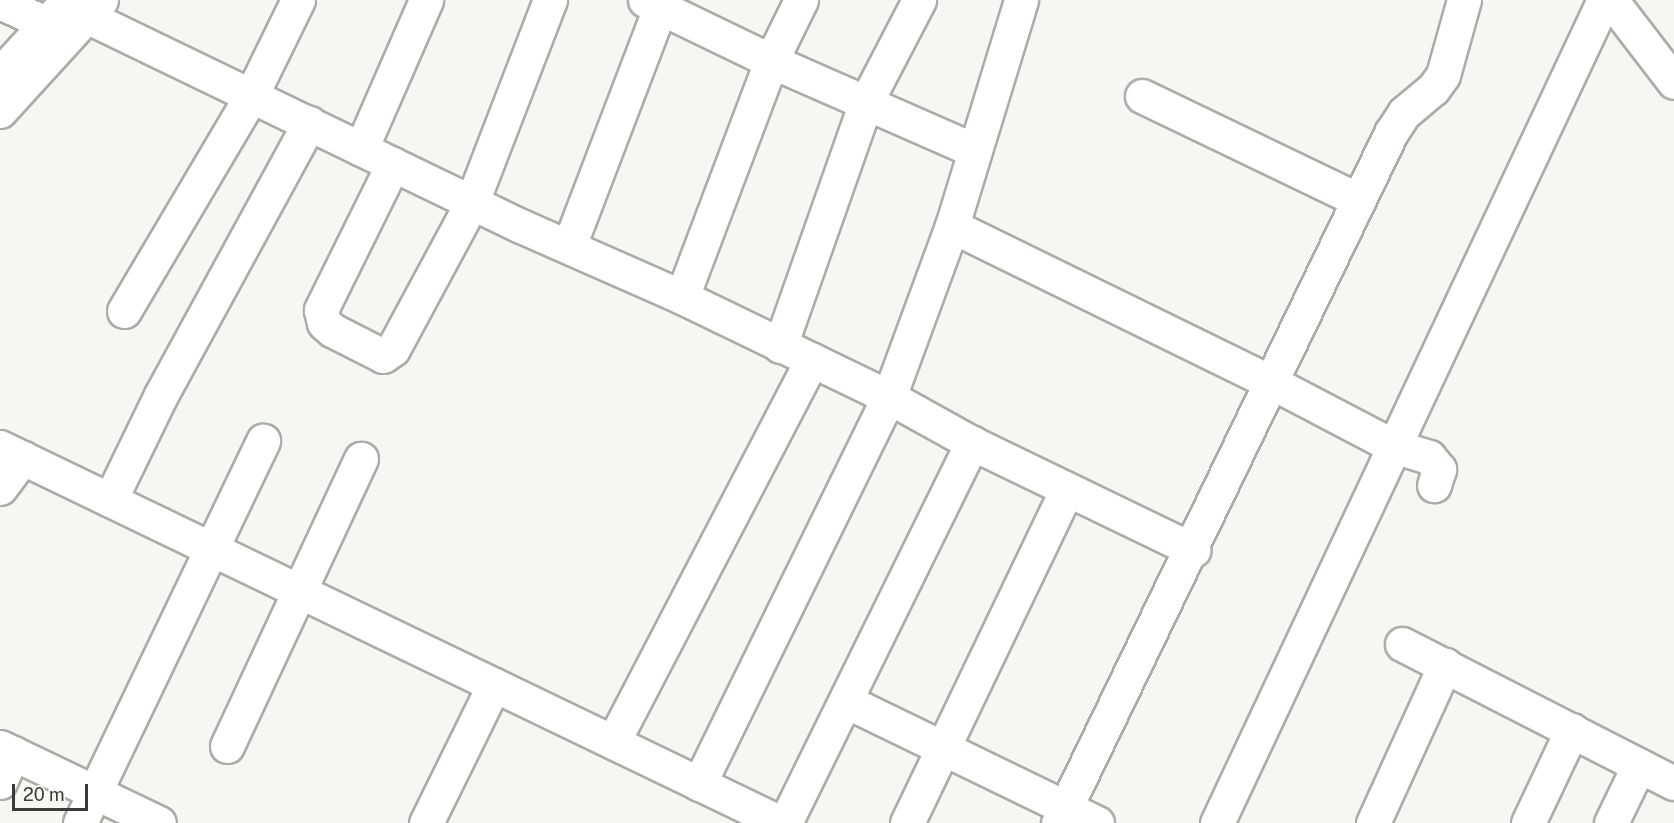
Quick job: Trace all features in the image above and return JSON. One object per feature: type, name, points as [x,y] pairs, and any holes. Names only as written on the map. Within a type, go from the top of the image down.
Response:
[{"type":"street","points":[[124,311],[249,95],[298,0]]},
{"type":"street","points":[[361,148],[426,0]]},
{"type":"street","points":[[393,164],[321,310],[324,323],[361,349],[383,356],[393,349],[472,202],[550,0]]},
{"type":"street","points":[[682,297],[771,61],[801,0]]},
{"type":"street","points":[[780,346],[866,102],[920,0]]},
{"type":"street","points":[[699,784],[890,397],[952,226],[1021,0]]},
{"type":"street","points":[[1062,815],[1193,550],[1358,200],[1404,113],[1433,89],[1443,75],[1464,0]]},
{"type":"street","points":[[1216,823],[1604,0]]},
{"type":"street","points":[[1611,0],[1674,82]]},
{"type":"street","points":[[0,2],[75,10],[472,202],[682,297],[890,397],[972,443],[1193,550]]},
{"type":"street","points":[[569,246],[656,3],[771,61],[974,150]]},
{"type":"street","points":[[0,74],[75,10]]},
{"type":"street","points":[[0,111],[75,10]]},
{"type":"street","points":[[1142,96],[1358,200]]},
{"type":"street","points":[[110,500],[161,395],[309,123]]},
{"type":"street","points":[[952,226],[1273,383],[1393,446],[1429,457],[1439,469],[1434,485]]},
{"type":"street","points":[[613,742],[812,360]]},
{"type":"street","points":[[80,823],[263,441]]},
{"type":"street","points":[[0,488],[11,453],[783,823],[846,701],[972,443]]},
{"type":"street","points":[[227,746],[302,592],[361,459]]},
{"type":"street","points":[[907,823],[1067,489]]},
{"type":"street","points":[[1402,644],[1674,783]]},
{"type":"street","points":[[1373,823],[1445,665]]},
{"type":"street","points":[[426,823],[494,685]]},
{"type":"street","points":[[846,701],[943,748],[1062,815],[1097,823]]},
{"type":"street","points":[[1528,823],[1572,730]]},
{"type":"street","points":[[4,760],[94,792],[159,823]]},
{"type":"street","points":[[1611,823],[1639,765]]}]
